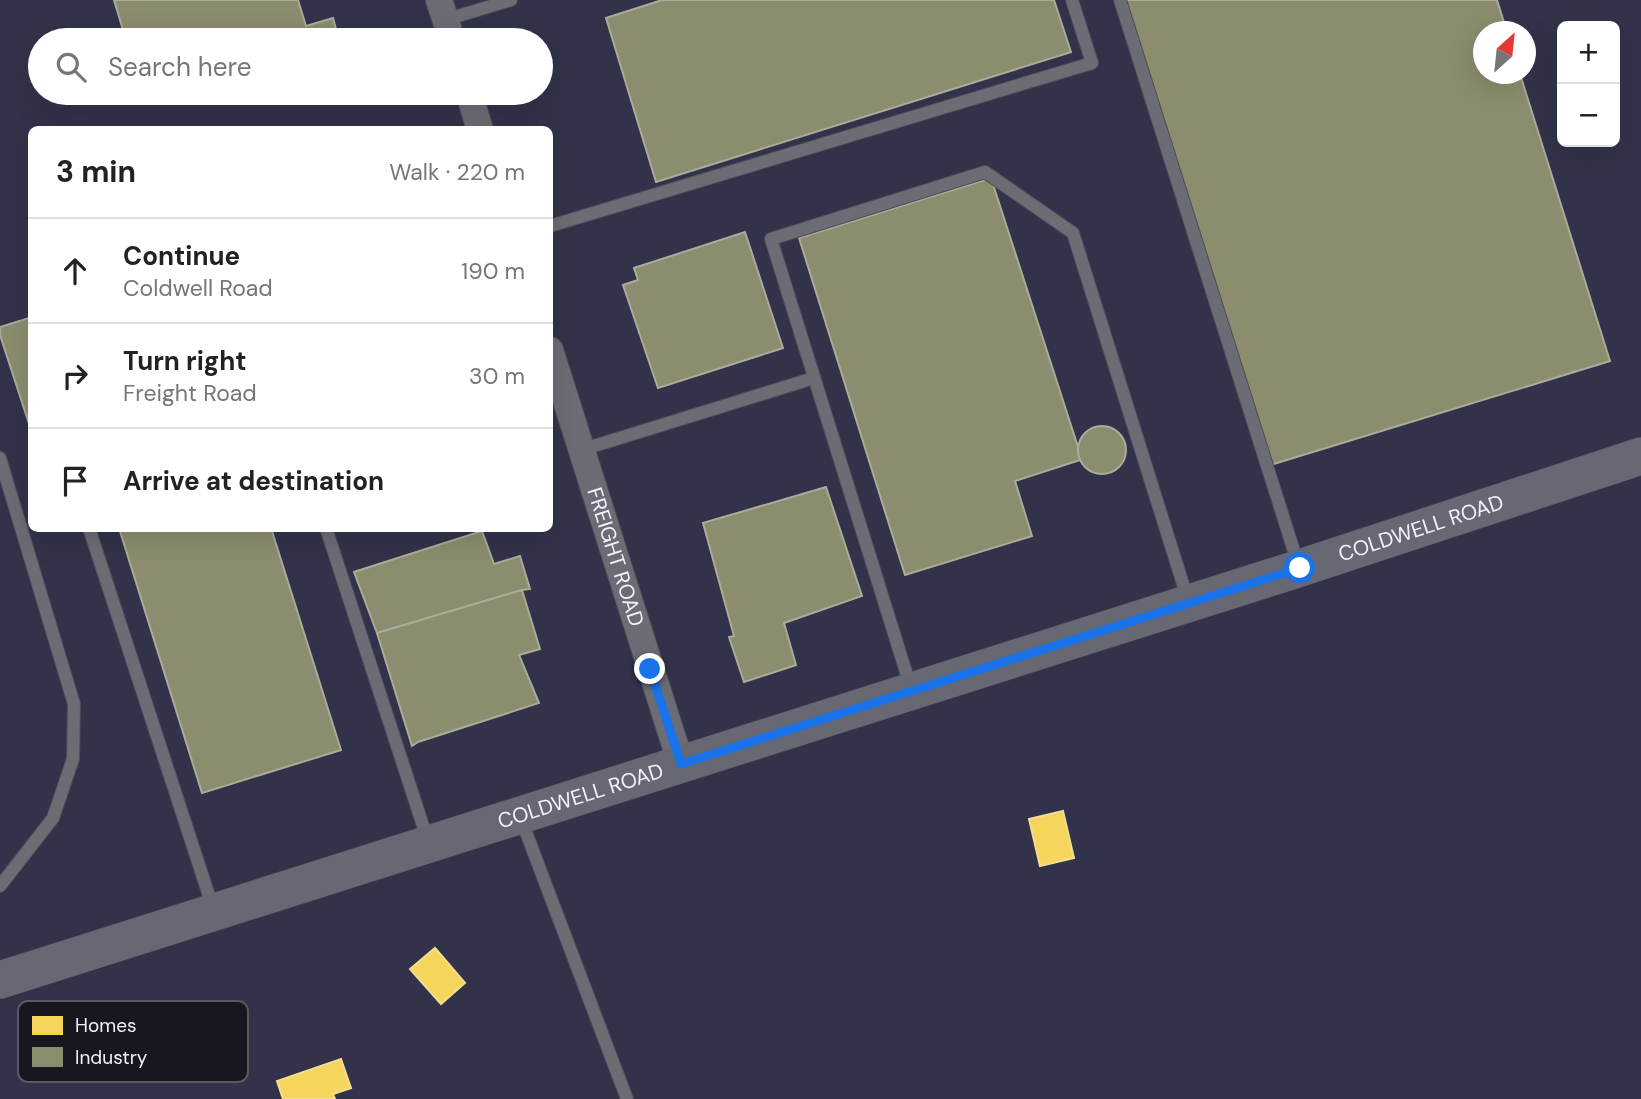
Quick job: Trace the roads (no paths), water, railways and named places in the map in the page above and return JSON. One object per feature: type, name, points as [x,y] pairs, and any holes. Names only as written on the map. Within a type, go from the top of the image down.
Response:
[{"type":"street","points":[[472,105],[479,126]]},
{"type":"street","name":"FREIGHT ROAD","points":[[553,360],[681,764]]},
{"type":"street","name":"COLDWELL ROAD","points":[[0,980],[1300,568],[1641,456]]},
{"type":"lane","points":[[445,20],[511,0]]},
{"type":"lane","points":[[553,225],[1092,63],[1072,0]]},
{"type":"lane","points":[[1119,0],[1300,568]]},
{"type":"lane","points":[[912,691],[771,239],[985,172],[1073,233],[1189,603]]},
{"type":"lane","points":[[581,450],[814,378]]},
{"type":"lane","points":[[0,457],[74,704],[73,759],[53,818],[0,886]]},
{"type":"lane","points":[[90,532],[214,912]]},
{"type":"lane","points":[[327,532],[429,844]]},
{"type":"lane","points":[[519,815],[627,1099]]}]
